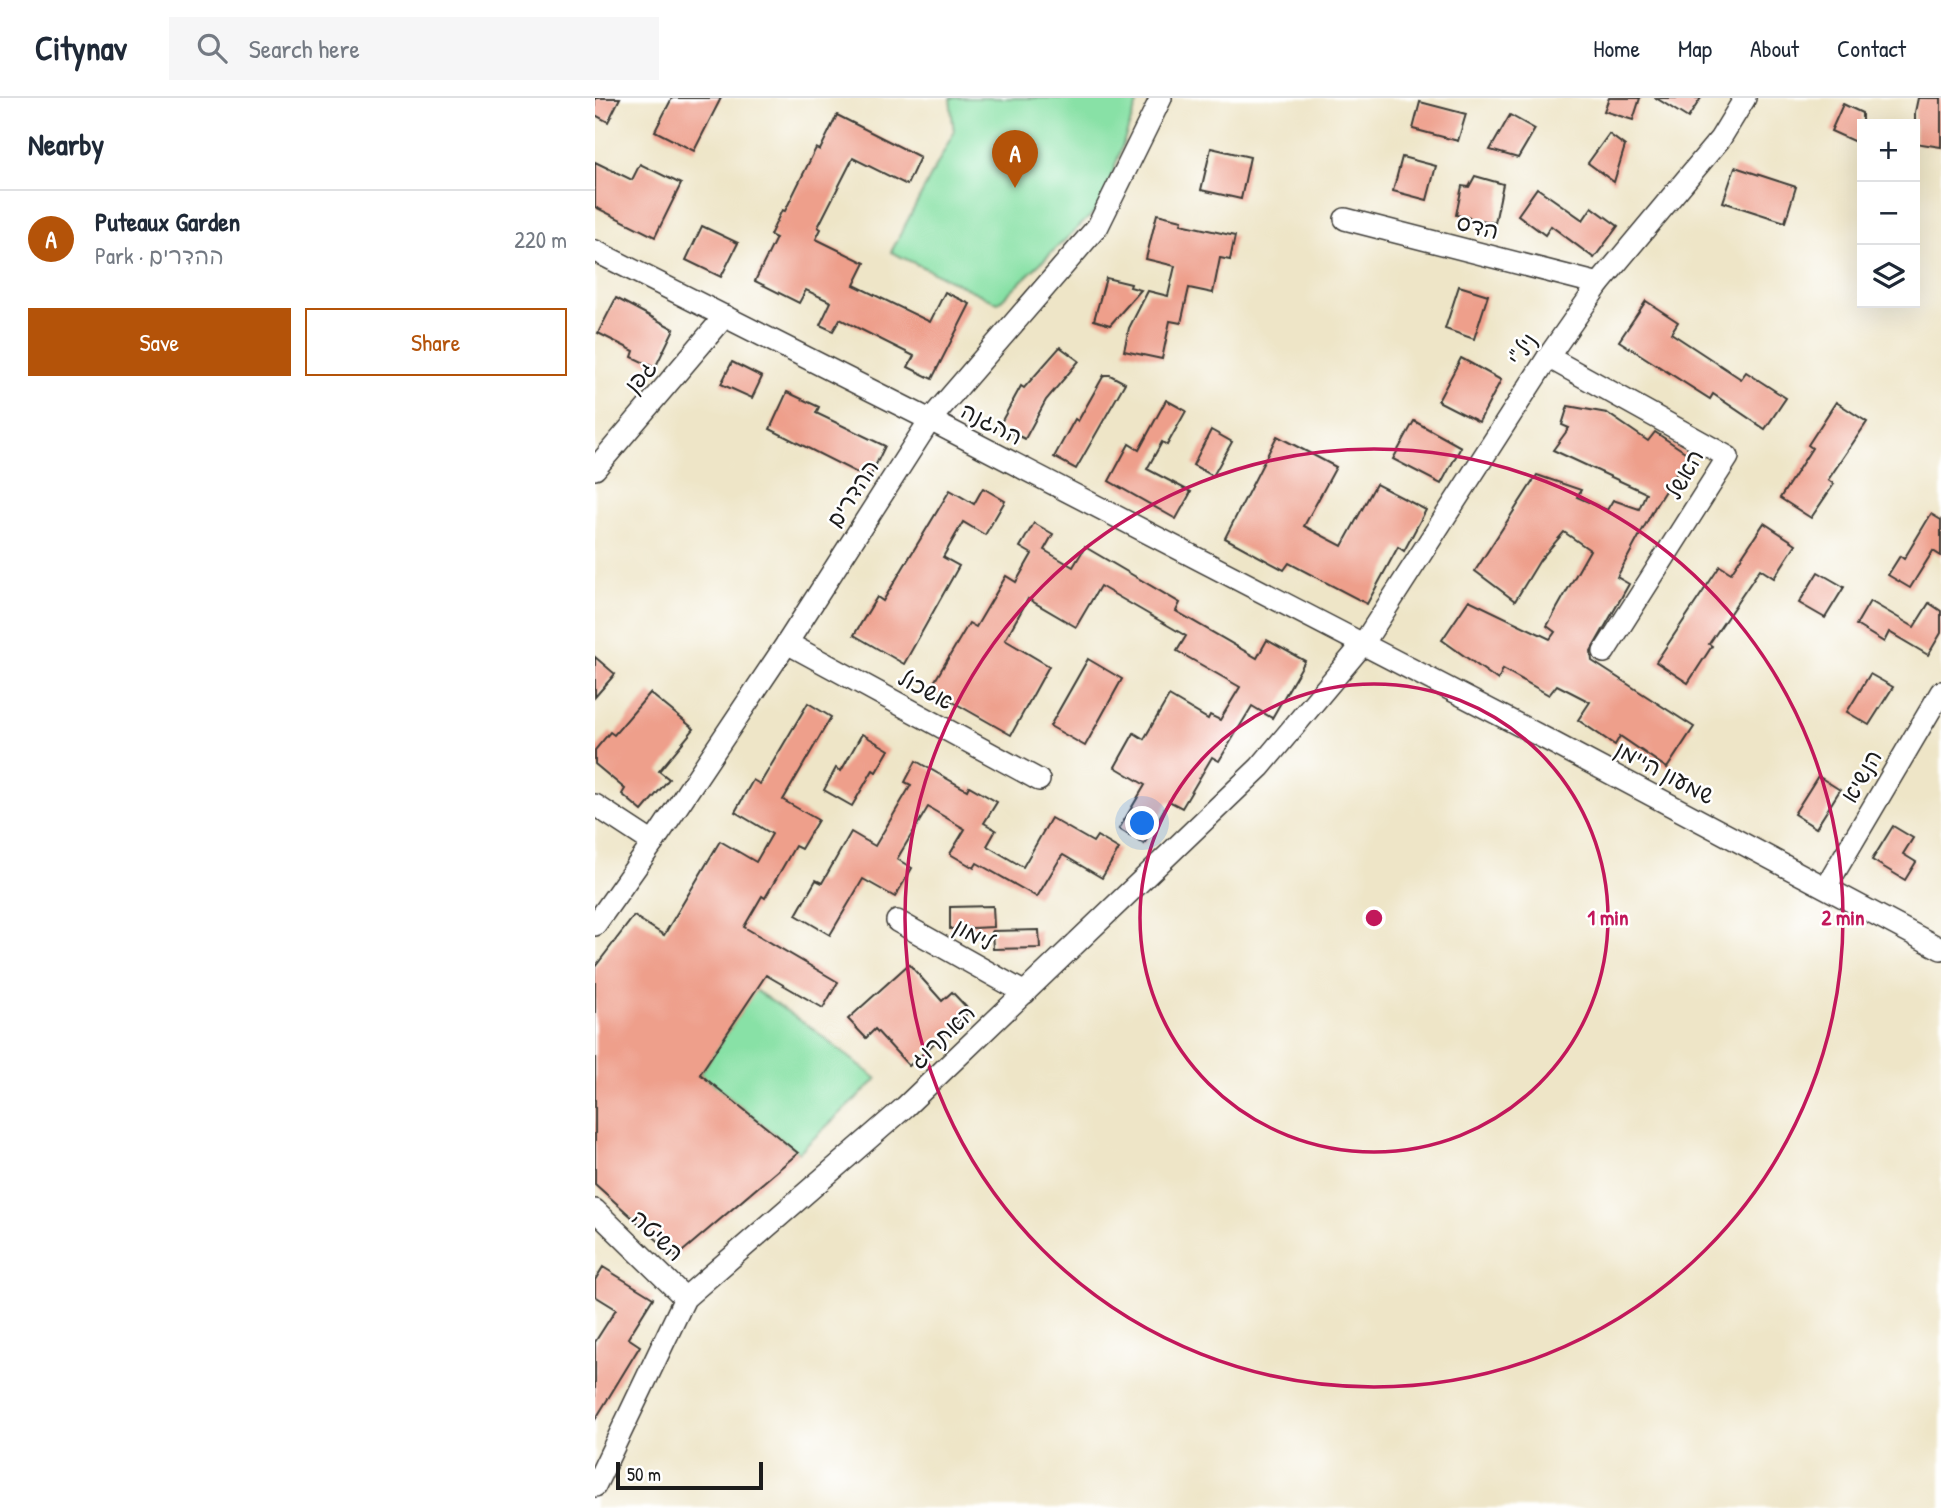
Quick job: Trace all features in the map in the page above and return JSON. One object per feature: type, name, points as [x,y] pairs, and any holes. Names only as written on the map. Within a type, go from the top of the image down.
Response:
[{"type":"street","name":"ההדרים","points":[[595,925],[787,643],[930,420],[1098,226],[1161,98]]},
{"type":"street","name":"ניל\"י","points":[[1363,644],[1548,357],[1599,284],[1720,139],[1745,98]]},
{"type":"street","name":"הדס","points":[[1345,219],[1599,284]]},
{"type":"street","name":"ההגנה","points":[[595,251],[930,420],[1363,644]]},
{"type":"street","name":"גפן","points":[[595,469],[725,316]]},
{"type":"street","name":"האשל","points":[[1548,357],[1728,457],[1605,652]]},
{"type":"street","name":"אשכול","points":[[787,643],[1039,780]]},
{"type":"street","name":"שמעון היימן","points":[[1363,644],[1941,950]]},
{"type":"street","name":"האתרוג","points":[[595,1486],[685,1297],[905,1107],[1025,993],[1260,766],[1363,644]]},
{"type":"street","name":"הנשיא","points":[[1826,887],[1941,692]]},
{"type":"street","points":[[595,805],[653,843]]},
{"type":"street","name":"לימון","points":[[897,921],[1025,993]]},
{"type":"street","name":"השיטה","points":[[595,1210],[685,1297]]},
{"type":"green space","points":[[950,98],[1139,98],[1101,206],[998,303],[891,252],[954,132]]},
{"type":"green space","points":[[755,990],[813,1029],[877,1079],[798,1153],[700,1074]]},
{"type":"building","points":[[595,98],[620,98],[608,122],[595,115]]},
{"type":"building","points":[[672,98],[721,98],[694,151],[655,131]]},
{"type":"building","points":[[1609,98],[1640,98],[1633,120],[1604,111]]},
{"type":"building","points":[[1656,98],[1701,98],[1688,118]]},
{"type":"building","points":[[1918,98],[1941,98],[1941,147],[1920,144],[1920,119],[1915,119]]},
{"type":"building","points":[[1420,102],[1466,114],[1458,141],[1413,129]]},
{"type":"building","points":[[1843,104],[1862,113],[1862,119],[1857,119],[1857,143],[1831,131]]},
{"type":"building","points":[[837,115],[920,157],[907,185],[853,158],[818,227],[821,229],[816,239],[865,263],[854,285],[930,322],[945,292],[970,304],[932,379],[908,367],[914,356],[840,319],[833,331],[820,325],[831,302],[806,290],[799,303],[755,281],[776,238],[770,235],[782,210],[785,211],[816,148],[820,150]]},
{"type":"building","points":[[1510,115],[1535,129],[1518,158],[1490,150]]},
{"type":"building","points":[[1609,134],[1625,146],[1614,182],[1588,163]]},
{"type":"building","points":[[1211,148],[1250,157],[1241,199],[1201,190]]},
{"type":"building","points":[[1402,157],[1436,166],[1427,200],[1393,191]]},
{"type":"building","points":[[595,162],[632,180],[640,164],[681,184],[655,237],[595,207]]},
{"type":"building","points":[[1735,167],[1796,187],[1785,222],[1723,202]]},
{"type":"building","points":[[1475,176],[1503,184],[1495,223],[1456,215],[1462,186],[1469,187]]},
{"type":"building","points":[[1537,188],[1583,220],[1592,207],[1618,226],[1594,258],[1551,226],[1545,235],[1518,215]]},
{"type":"building","points":[[1157,214],[1182,220],[1181,224],[1235,236],[1230,260],[1220,258],[1213,293],[1189,288],[1181,323],[1170,321],[1162,359],[1124,351],[1129,328],[1148,291],[1168,296],[1175,266],[1146,259]]},
{"type":"building","points":[[702,226],[738,243],[721,277],[686,260]]},
{"type":"building","points":[[1106,278],[1131,284],[1130,287],[1141,290],[1110,325],[1094,320]]},
{"type":"building","points":[[1459,286],[1488,295],[1474,339],[1445,329]]},
{"type":"building","points":[[616,298],[674,329],[655,368],[632,357],[634,351],[598,333]]},
{"type":"building","points":[[1646,301],[1678,322],[1671,333],[1741,379],[1746,372],[1786,398],[1765,429],[1713,394],[1710,399],[1619,341]]},
{"type":"building","points":[[1060,347],[1079,361],[1046,400],[1025,439],[999,426],[1021,386],[1024,388]]},
{"type":"building","points":[[1461,358],[1501,380],[1479,422],[1438,401]]},
{"type":"building","points":[[732,362],[762,377],[752,398],[721,384]]},
{"type":"building","points":[[1104,375],[1110,375],[1125,383],[1076,469],[1054,457]]},
{"type":"building","points":[[787,392],[819,407],[816,413],[885,446],[869,479],[770,429]]},
{"type":"building","points":[[1166,400],[1186,411],[1167,445],[1162,442],[1147,469],[1191,492],[1176,519],[1109,481],[1129,444],[1139,450]]},
{"type":"building","points":[[1836,402],[1867,422],[1828,480],[1834,484],[1811,518],[1780,498],[1812,448],[1808,445]]},
{"type":"building","points":[[1568,406],[1607,413],[1648,441],[1655,432],[1688,454],[1656,505],[1617,577],[1629,584],[1591,651],[1592,661],[1694,727],[1667,768],[1620,736],[1615,745],[1578,720],[1590,702],[1557,685],[1549,695],[1503,669],[1498,680],[1442,640],[1469,600],[1550,639],[1555,632],[1547,626],[1590,550],[1564,532],[1540,560],[1515,601],[1475,571],[1537,475],[1581,490],[1577,497],[1607,510],[1613,500],[1639,509],[1646,493],[1553,450],[1569,428],[1562,425]]},
{"type":"building","points":[[1414,421],[1461,447],[1441,484],[1393,459]]},
{"type":"building","points":[[1211,430],[1232,442],[1213,476],[1193,465]]},
{"type":"building","points":[[1277,436],[1336,467],[1304,526],[1342,546],[1376,484],[1426,510],[1404,551],[1398,547],[1367,604],[1289,563],[1284,570],[1225,538]]},
{"type":"building","points":[[983,488],[1005,501],[985,535],[963,522],[943,557],[959,566],[904,664],[854,635],[877,597],[883,601],[950,490],[974,504]]},
{"type":"building","points":[[1931,514],[1941,520],[1941,556],[1933,551],[1910,588],[1888,575],[1900,556],[1904,559]]},
{"type":"building","points":[[1034,523],[1053,534],[1044,550],[1073,567],[1085,547],[1180,603],[1176,611],[1257,658],[1267,640],[1305,661],[1272,718],[1252,706],[1219,761],[1212,757],[1182,808],[1169,801],[1144,844],[1119,829],[1145,785],[1115,767],[1134,733],[1144,739],[1169,696],[1208,719],[1210,715],[1220,720],[1240,687],[1177,651],[1186,636],[1100,586],[1076,627],[1028,599],[1005,640],[1049,666],[1011,735],[930,689],[969,623],[976,627],[1006,576],[1016,582],[1032,554],[1020,547]]},
{"type":"building","points":[[1764,523],[1796,544],[1774,578],[1760,569],[1709,644],[1712,646],[1688,683],[1656,662],[1720,566],[1731,573]]},
{"type":"building","points":[[1818,572],[1844,587],[1825,618],[1799,603]]},
{"type":"building","points":[[1870,601],[1914,627],[1929,603],[1941,611],[1941,633],[1928,655],[1889,632],[1884,642],[1856,625]]},
{"type":"building","points":[[595,657],[615,674],[595,697]]},
{"type":"building","points":[[1088,659],[1122,679],[1085,746],[1050,726]]},
{"type":"building","points":[[1870,674],[1893,687],[1869,725],[1847,712]]},
{"type":"building","points":[[650,693],[694,729],[659,771],[669,779],[642,811],[622,794],[625,789],[595,764],[595,750],[610,732],[614,735]]},
{"type":"building","points":[[808,703],[831,717],[783,800],[818,820],[801,849],[795,846],[765,898],[762,896],[744,927],[838,982],[823,1008],[766,975],[700,1074],[798,1153],[676,1257],[595,1184],[595,967],[634,916],[664,935],[720,841],[756,862],[772,834],[735,812],[753,780],[760,784]]},
{"type":"building","points":[[862,734],[889,750],[876,772],[873,770],[852,806],[824,790],[836,768],[841,771]]},
{"type":"building","points":[[916,761],[967,790],[969,786],[997,802],[984,823],[996,830],[987,846],[1023,867],[1051,818],[1093,842],[1097,836],[1119,849],[1102,878],[1063,855],[1037,897],[977,863],[974,868],[950,854],[965,829],[928,807],[897,859],[912,868],[895,897],[863,879],[830,935],[796,915],[816,880],[822,883],[851,832],[875,846],[911,785],[905,782]]},
{"type":"building","points":[[1818,776],[1840,790],[1816,828],[1794,814]]},
{"type":"building","points":[[1893,826],[1913,838],[1903,854],[1916,862],[1905,880],[1872,860]]},
{"type":"building","points":[[993,906],[994,927],[950,929],[950,907]]},
{"type":"building","points":[[1039,930],[1040,948],[993,949],[992,931]]},
{"type":"building","points":[[909,964],[942,1001],[952,992],[970,1011],[909,1066],[875,1029],[866,1038],[848,1019]]},
{"type":"building","points":[[603,1267],[653,1298],[628,1338],[640,1346],[595,1420],[595,1342],[616,1309],[595,1296],[595,1280]]},
{"type":"place","name":"Puteaux Garden","points":[[1015,188]]}]
